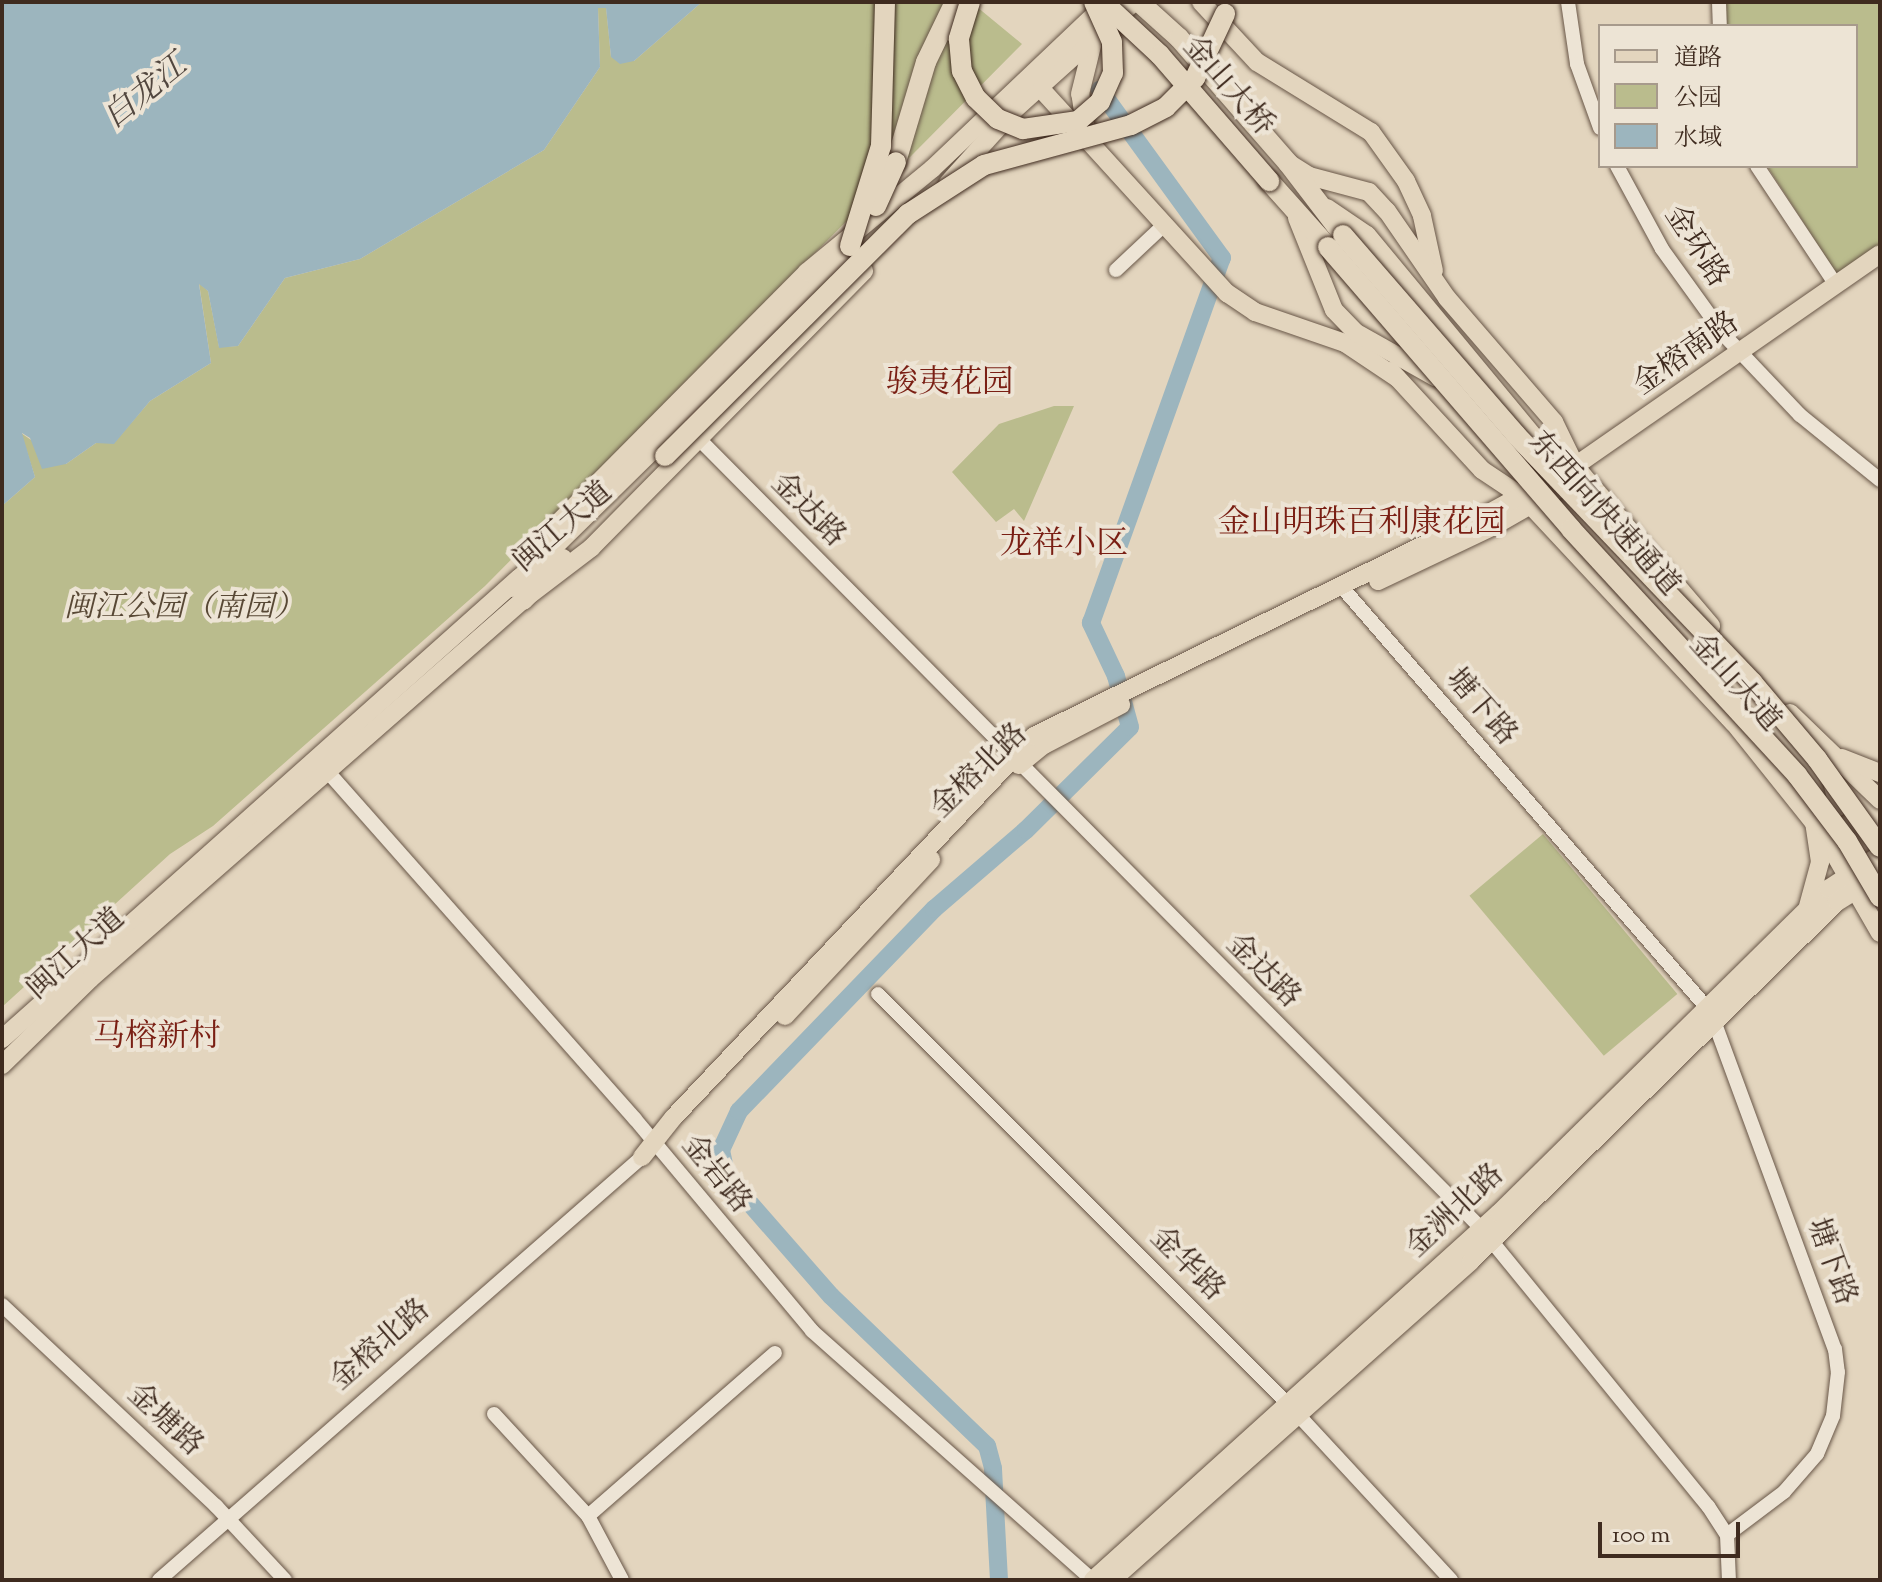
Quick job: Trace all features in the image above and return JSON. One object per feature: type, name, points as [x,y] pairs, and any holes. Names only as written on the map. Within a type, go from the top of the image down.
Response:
[{"type":"highway","points":[[850,246],[881,146],[885,2]]},
{"type":"highway","points":[[661,452],[818,286],[850,246],[881,198],[926,62],[955,2]]},
{"type":"highway","points":[[970,2],[959,39],[962,71],[976,98],[998,119],[1023,129],[1078,121],[1100,102],[1113,73],[1112,42],[1094,2]]},
{"type":"highway","name":"金山大桥","points":[[1106,2],[1160,55],[1269,181]]},
{"type":"highway","name":"金山大桥","points":[[1137,2],[1179,38],[1288,163]]},
{"type":"highway","points":[[518,594],[908,214],[984,165],[1131,125],[1166,107],[1195,78],[1227,6]]},
{"type":"highway","name":"东西向快速通道","points":[[1288,163],[1312,194],[1336,241],[1571,529],[1797,775],[1847,841],[1880,897]]},
{"type":"highway","name":"东西向快速通道","points":[[1269,181],[1291,206],[1336,241],[1752,682],[1817,759],[1880,847]]},
{"type":"main road","name":"闽江大道","points":[[2,1039],[518,594],[591,548],[699,439],[1106,2]]},
{"type":"main road","name":"闽江大道","points":[[2,1065],[90,979],[328,772],[518,594],[557,524],[807,272],[898,200],[1034,81],[1095,38],[1137,2]]},
{"type":"main road","points":[[1201,2],[1257,62],[1371,132],[1406,181],[1447,298]]},
{"type":"main road","points":[[1095,38],[1085,62],[1080,106],[1099,153]]},
{"type":"main road","points":[[1034,81],[1202,271],[1227,293],[1255,312],[1345,343],[1397,378]]},
{"type":"main road","points":[[1288,163],[1309,176],[1369,192],[1447,298],[1554,422],[1579,471]]},
{"type":"main road","name":"金山大道","points":[[1312,194],[1367,235],[1533,436],[1579,471],[1817,742],[1880,800]]},
{"type":"main road","name":"金山大道","points":[[1291,206],[1310,244],[1319,280],[1334,310],[1355,332],[1425,369],[1461,398],[1509,450],[1526,501],[1734,723],[1814,822],[1852,881],[1880,933]]},
{"type":"main road","name":"金榕南路","points":[[1744,357],[1880,254]]},
{"type":"main road","name":"金榕南路","points":[[1526,501],[1579,471],[1880,267]]},
{"type":"main road","points":[[1355,332],[1482,470],[1526,501]]},
{"type":"main road","name":"金榕北路","points":[[651,1148],[1015,761],[1034,736],[1113,703],[1526,501]]},
{"type":"main road","points":[[1807,908],[1820,862],[1814,822],[1838,807],[1817,742]]},
{"type":"main road","points":[[1836,757],[1880,773]]},
{"type":"main road","points":[[1852,881],[1880,855]]},
{"type":"main road","points":[[1852,881],[1880,875]]},
{"type":"main road","name":"金洲北路","points":[[1710,1014],[1807,908],[1852,881]]},
{"type":"main road","name":"金洲北路","points":[[1112,1580],[1486,1235],[1710,1014],[1852,881]]},
{"type":"main road","name":"金洲北路","points":[[1092,1580],[1295,1412]]},
{"type":"street","points":[[1568,2],[1577,64],[1598,122]]},
{"type":"street","points":[[1719,2],[1720,24]]},
{"type":"street","name":"金环路","points":[[1618,168],[1671,262],[1744,357],[1820,433],[1880,480]]},
{"type":"street","points":[[1758,168],[1836,285]]},
{"type":"street","points":[[1116,270],[1162,227]]},
{"type":"street","name":"金达路","points":[[699,439],[1486,1235],[1727,1535]]},
{"type":"street","name":"塘下路","points":[[1345,591],[1710,1014],[1835,1349],[1838,1372],[1833,1416],[1817,1454],[1784,1492],[1727,1535]]},
{"type":"street","name":"金岩路","points":[[328,772],[812,1331],[1092,1580]]},
{"type":"street","name":"金华路","points":[[878,994],[1295,1412],[1451,1580]]},
{"type":"street","name":"金榕北路","points":[[159,1580],[226,1517],[651,1148]]},
{"type":"street","name":"金塘路","points":[[2,1305],[226,1517],[285,1580]]},
{"type":"street","points":[[588,1516],[775,1353]]},
{"type":"street","points":[[494,1414],[588,1516],[622,1580]]},
{"type":"street","points":[[1727,1535],[1729,1580]]},
{"type":"green space","name":"闽江公园（南园）","points":[[702,2],[971,2],[1022,44],[485,586],[213,826],[170,854],[2,1007],[2,506],[35,477],[21,433],[66,464],[96,443],[114,443],[150,401],[211,363],[199,283],[208,291],[219,347],[238,346],[285,278],[360,259],[544,150],[600,67],[598,8],[606,7],[611,57],[634,61]]},
{"type":"green space","points":[[1723,2],[1880,2],[1880,246],[1838,276],[1768,168],[1858,168],[1858,24],[1723,24]]},
{"type":"green space","points":[[1054,406],[1074,406],[1024,521],[1014,509],[996,522],[952,472],[999,424]]},
{"type":"green space","points":[[1543,834],[1677,994],[1604,1056],[1469,896]]},
{"type":"water","name":"白龙江","points":[[2,2],[702,2],[634,61],[620,64],[611,57],[606,8],[598,8],[600,67],[544,150],[360,259],[285,278],[238,346],[219,348],[208,291],[199,284],[211,363],[150,401],[114,444],[96,443],[66,464],[42,469],[30,438],[22,433],[35,477],[2,506]]},
{"type":"waterway","points":[[999,1580],[993,1468],[987,1446],[831,1296],[740,1192],[725,1169],[721,1150],[739,1111],[934,909],[1026,830],[1130,727],[1116,676],[1091,623],[1222,258],[1100,90]]},
{"type":"district","name":"骏夷花园","points":[[950,384]]},
{"type":"district","name":"金山明珠百利康花园","points":[[1362,524]]},
{"type":"district","name":"龙祥小区","points":[[1064,545]]},
{"type":"district","name":"马榕新村","points":[[157,1038]]}]
